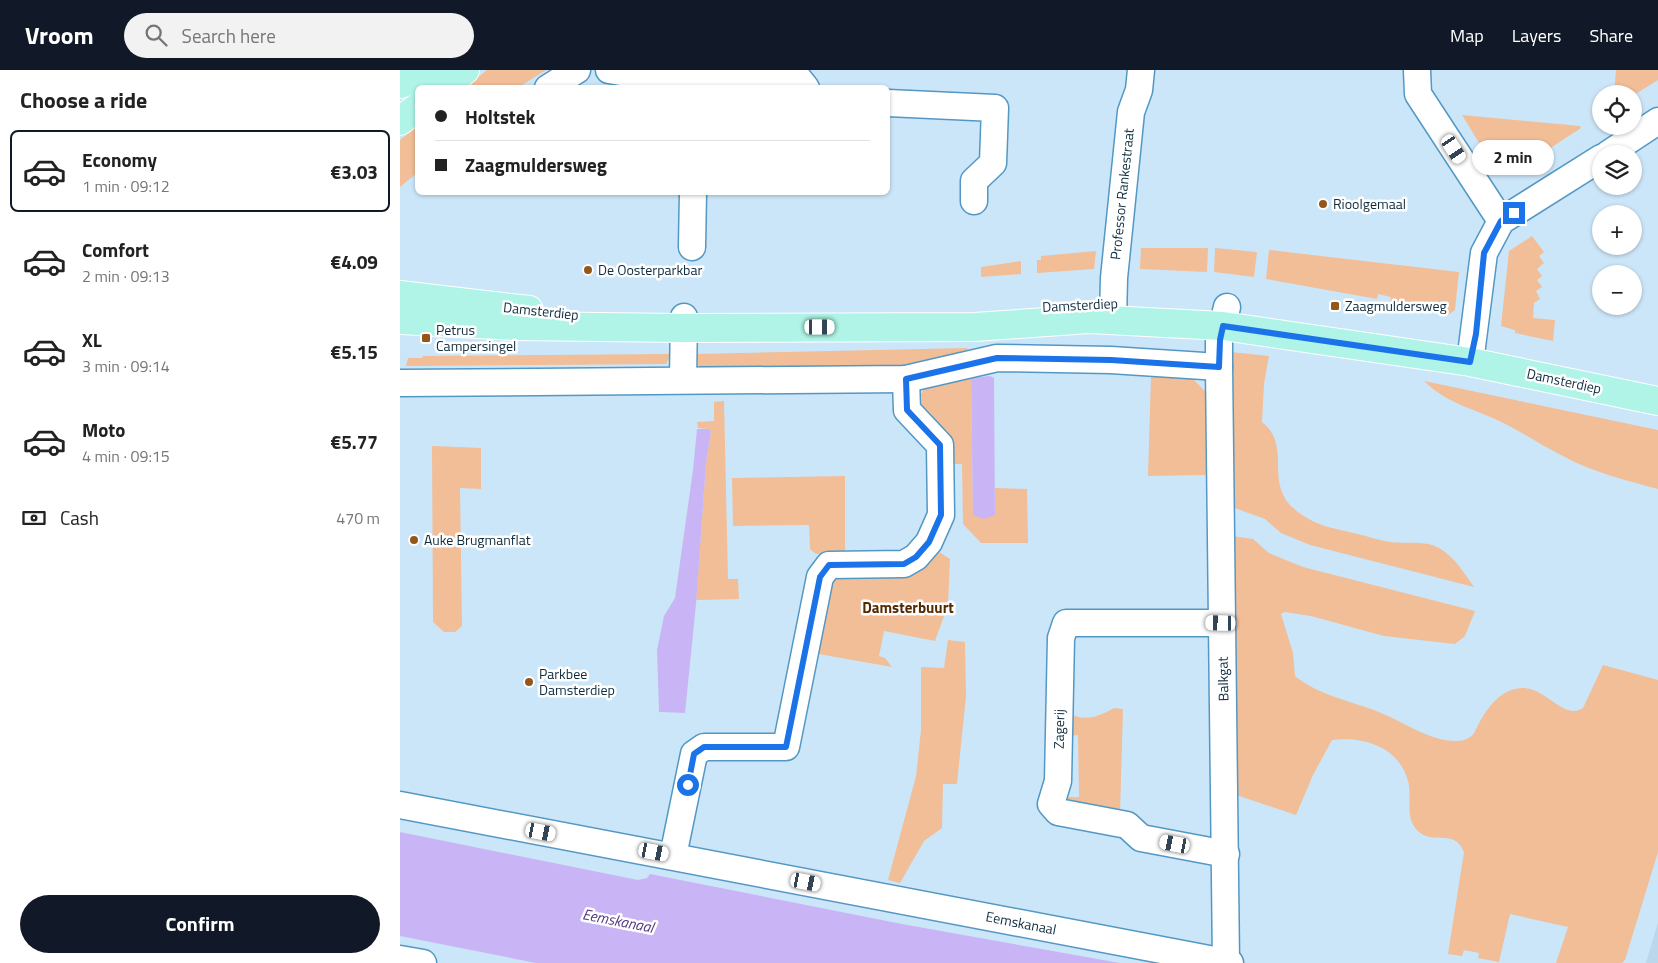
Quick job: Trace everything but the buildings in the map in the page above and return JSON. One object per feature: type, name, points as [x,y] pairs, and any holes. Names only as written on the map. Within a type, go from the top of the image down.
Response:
[{"type":"main road","points":[[404,78],[438,70]]},
{"type":"main road","points":[[447,85],[465,70]]},
{"type":"main road","name":"Damsterdiep","points":[[400,295],[587,316],[684,322]]},
{"type":"main road","name":"Damsterdiep","points":[[400,320],[514,326],[941,314],[1114,312],[1225,316],[1374,332],[1470,362],[1658,401]]},
{"type":"street","points":[[553,85],[577,70]]},
{"type":"street","points":[[609,70],[639,75],[801,79]]},
{"type":"street","name":"Professor Rankestraat","points":[[1114,312],[1114,278],[1131,112],[1139,90],[1141,70]]},
{"type":"street","points":[[404,78],[407,115]]},
{"type":"street","points":[[1417,82],[1501,221]]},
{"type":"street","points":[[890,103],[994,108],[993,162],[974,181],[974,201]]},
{"type":"street","points":[[1622,145],[1658,121]]},
{"type":"street","points":[[1470,362],[1476,334],[1484,253],[1501,221],[1592,164]]},
{"type":"street","points":[[692,246],[693,195]]},
{"type":"street","name":"Balkgat","points":[[1225,316],[1220,340],[1219,367],[1221,623],[1228,963]]},
{"type":"street","points":[[683,379],[684,322]]},
{"type":"street","points":[[400,383],[683,379],[735,381],[906,379],[997,358],[1111,360],[1219,367]]},
{"type":"street","points":[[673,856],[694,754],[704,747],[786,747],[820,577],[829,565],[904,564],[916,557],[929,542],[941,515],[940,445],[907,410],[906,379]]},
{"type":"street","name":"Zagerij","points":[[1221,623],[1066,623],[1061,638],[1058,781],[1051,804],[1058,812],[1127,825],[1141,838],[1226,854]]},
{"type":"street","name":"Eemskanaal","points":[[400,805],[1228,963]]},
{"type":"street","points":[[400,959],[423,963]]},
{"type":"shaded area","points":[[487,70],[546,70],[522,85],[469,85]]},
{"type":"shaded area","points":[[1616,70],[1658,70],[1658,80],[1642,90],[1642,85],[1615,85]]},
{"type":"shaded area","points":[[1462,115],[1580,126],[1581,128],[1515,171],[1502,172],[1494,167]]},
{"type":"shaded area","points":[[415,128],[415,175],[400,187],[400,140]]},
{"type":"shaded area","points":[[1532,236],[1544,252],[1539,256],[1544,263],[1537,269],[1542,276],[1537,280],[1542,287],[1536,291],[1540,299],[1534,303],[1533,318],[1555,320],[1553,341],[1515,333],[1515,330],[1501,326],[1509,251]]},
{"type":"shaded area","points":[[1141,248],[1208,248],[1207,272],[1140,269]]},
{"type":"shaded area","points":[[1215,248],[1257,252],[1254,277],[1214,272]]},
{"type":"shaded area","points":[[1269,250],[1459,272],[1455,310],[1448,315],[1390,302],[1391,297],[1378,294],[1377,299],[1266,279]]},
{"type":"shaded area","points":[[1096,251],[1094,269],[1037,273],[1037,260],[1041,260],[1041,256]]},
{"type":"shaded area","points":[[1021,261],[1021,274],[981,277],[981,267]]},
{"type":"shaded area","points":[[967,348],[972,353],[887,369],[703,370],[698,365],[695,354]]},
{"type":"shaded area","points":[[1231,352],[1269,356],[1264,384],[1262,422],[1271,432],[1276,443],[1281,490],[1287,501],[1298,512],[1312,521],[1326,526],[1383,541],[1422,543],[1439,548],[1463,571],[1474,587],[1310,545],[1281,533],[1265,519],[1232,507]]},
{"type":"shaded area","points":[[671,354],[666,364],[406,366],[408,358],[422,358],[423,356]]},
{"type":"shaded area","points":[[1151,376],[1190,376],[1205,391],[1206,475],[1148,476]]},
{"type":"shaded area","points":[[971,378],[973,515],[995,515],[995,488],[1027,489],[1028,543],[981,543],[963,524],[962,464],[949,464],[916,408],[922,406],[921,394],[924,389]]},
{"type":"shaded area","points":[[1424,381],[1658,430],[1658,489],[1608,475],[1572,461],[1505,424],[1449,399]]},
{"type":"shaded area","points":[[724,401],[728,579],[738,579],[739,599],[696,600],[706,463],[711,431],[698,428],[697,422],[714,421],[714,402]]},
{"type":"shaded area","points":[[432,446],[481,448],[481,489],[460,488],[462,626],[455,632],[444,632],[433,622]]},
{"type":"shaded area","points":[[845,476],[845,554],[816,554],[810,549],[809,525],[733,526],[732,478]]},
{"type":"shaded area","points":[[1232,536],[1253,539],[1269,553],[1303,567],[1475,611],[1465,636],[1455,644],[1384,636],[1311,616],[1285,612],[1281,614],[1293,653],[1295,676],[1315,689],[1381,713],[1433,737],[1451,741],[1467,739],[1474,733],[1486,712],[1496,700],[1501,695],[1514,689],[1531,689],[1562,707],[1576,711],[1583,708],[1603,665],[1658,680],[1658,852],[1625,960],[1622,963],[1556,963],[1568,927],[1510,914],[1499,962],[1478,958],[1479,953],[1464,950],[1462,956],[1448,954],[1464,852],[1455,841],[1425,836],[1414,826],[1410,814],[1408,781],[1403,769],[1397,760],[1379,746],[1356,740],[1332,740],[1313,775],[1296,815],[1236,795]]},
{"type":"shaded area","points":[[931,547],[950,559],[948,605],[935,641],[884,631],[879,656],[885,658],[892,667],[813,653],[826,579]]},
{"type":"shaded area","points":[[948,640],[965,642],[966,696],[957,784],[943,784],[942,828],[924,841],[900,883],[888,880],[916,776],[921,730],[921,667],[944,668]]},
{"type":"shaded area","points":[[1114,708],[1123,709],[1120,814],[1067,804],[1064,797],[1079,797],[1078,735],[1068,736],[1068,713],[1086,718],[1102,714]]},
{"type":"shaded area","points":[[1658,922],[1658,963],[1646,963]]},
{"type":"water","points":[[990,376],[994,378],[995,515],[984,519],[973,515],[971,378]]},
{"type":"water","points":[[697,429],[709,429],[711,431],[706,463],[696,604],[685,713],[659,712],[657,650],[664,616],[675,598]]},
{"type":"water","points":[[400,832],[638,880],[647,878],[650,874],[902,924],[1120,963],[536,963],[400,936]]},
{"type":"place","name":"Rioolgemaal","points":[[1323,204]]},
{"type":"place","name":"De Oosterparkbar","points":[[588,270]]},
{"type":"place","name":"Zaagmuldersweg","points":[[1335,306]]},
{"type":"place","name":"Petrus Campersingel","points":[[426,338]]},
{"type":"place","name":"Auke Brugmanflat","points":[[414,540]]},
{"type":"place","name":"Parkbee Damsterdiep","points":[[529,682]]},
{"type":"district","name":"Damsterbuurt","points":[[908,608]]},
{"type":"route","points":[[688,785],[694,754],[704,747],[786,747],[789,740],[820,577],[829,565],[904,564],[916,557],[929,542],[941,515],[940,445],[907,410],[906,379],[997,358],[1111,360],[1219,367],[1220,340],[1223,326],[1364,344],[1470,362],[1476,334],[1484,253],[1501,221],[1514,213]]}]
